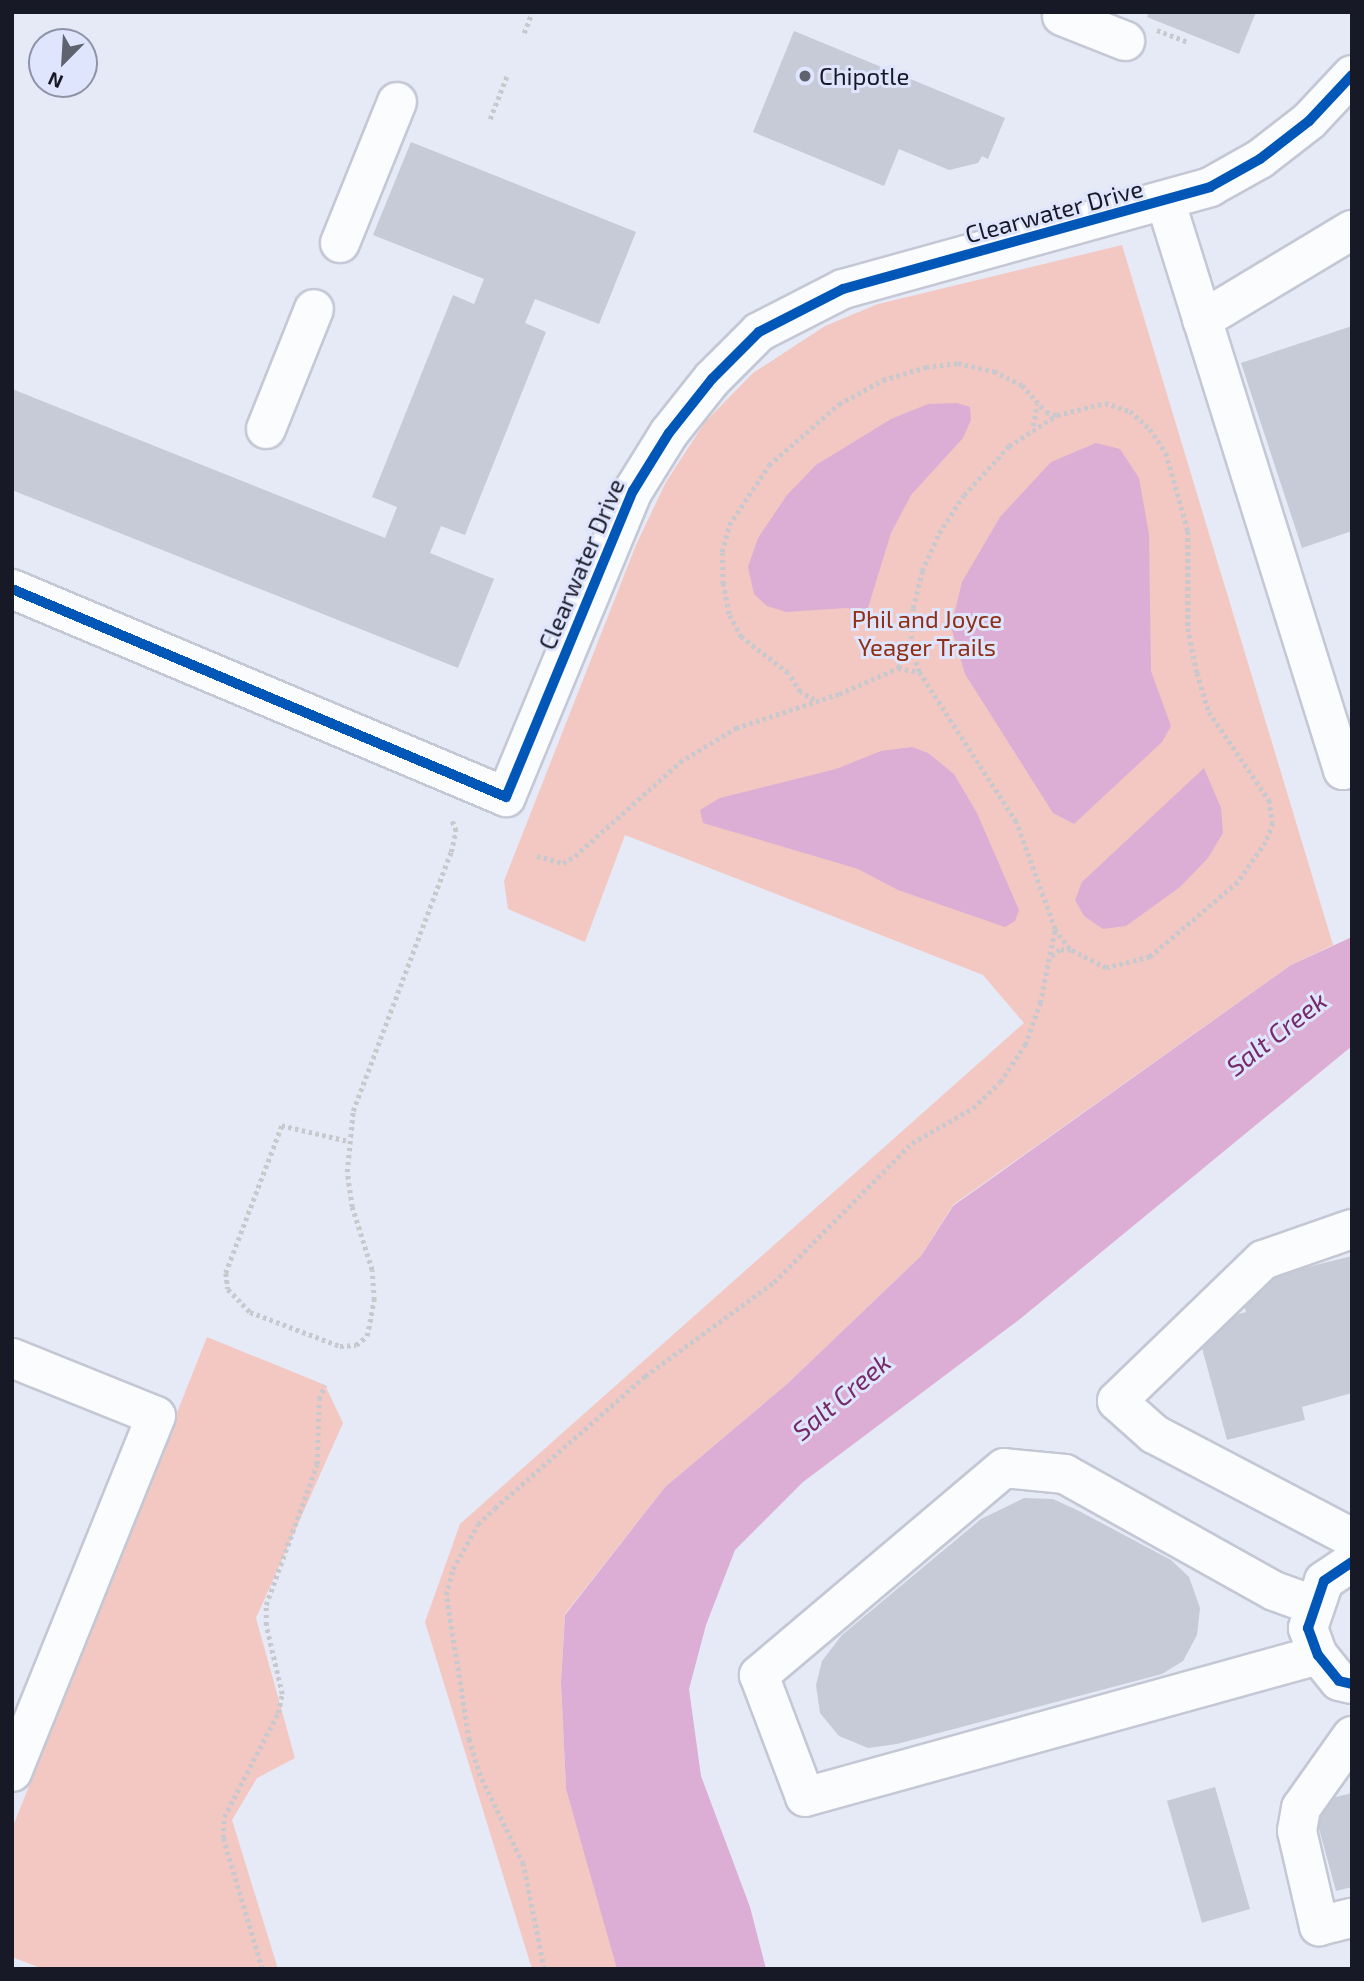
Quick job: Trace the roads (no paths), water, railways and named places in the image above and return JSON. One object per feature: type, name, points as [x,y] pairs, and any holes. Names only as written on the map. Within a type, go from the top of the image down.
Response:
[{"type":"street","points":[[1062,16],[1125,41]]},
{"type":"street","name":"Clearwater Drive","points":[[12,589],[506,797],[633,491],[669,433],[712,379],[760,332],[843,289],[1166,203],[1210,187],[1259,159],[1309,121],[1352,75]]},
{"type":"street","points":[[340,243],[397,102]]},
{"type":"street","points":[[1166,203],[1343,770],[1352,767]]},
{"type":"street","points":[[1202,320],[1352,230]]},
{"type":"street","points":[[266,429],[314,309]]},
{"type":"street","points":[[1352,1229],[1263,1260],[1117,1401],[1154,1434],[1352,1538]]},
{"type":"street","points":[[12,1358],[156,1416],[12,1772]]},
{"type":"street","points":[[1313,1605],[1274,1591],[1065,1474],[1004,1468],[759,1675],[805,1797],[1318,1655]]},
{"type":"street","points":[[1352,1562],[1324,1581],[1313,1605],[1308,1628],[1318,1655],[1339,1681],[1352,1684]]},
{"type":"street","points":[[1352,1737],[1301,1808],[1297,1831],[1319,1926],[1352,1918]]},
{"type":"water","points":[[957,403],[970,407],[971,420],[963,438],[911,495],[891,533],[867,611],[846,608],[786,612],[767,606],[754,594],[748,567],[758,538],[787,495],[816,465],[891,419],[928,404]]},
{"type":"water","points":[[1096,443],[1120,449],[1139,478],[1149,534],[1151,671],[1171,726],[1162,742],[1074,824],[1053,813],[965,674],[951,627],[962,582],[1000,517],[1051,462]]},
{"type":"water","points":[[912,747],[928,753],[954,774],[977,813],[1019,910],[1015,921],[1005,927],[898,890],[858,869],[703,823],[700,810],[720,798],[836,769],[881,751]]},
{"type":"water","points":[[1204,768],[1221,808],[1223,833],[1208,858],[1180,887],[1126,926],[1103,929],[1084,916],[1075,900],[1082,882]]},
{"type":"water","name":"Salt Creek","points":[[1352,937],[1352,1046],[1020,1319],[803,1482],[735,1550],[706,1625],[689,1689],[701,1776],[750,1907],[766,1969],[617,1969],[566,1789],[561,1682],[565,1615],[665,1487],[787,1384],[921,1256],[953,1206],[1291,965]]},
{"type":"place","name":"Chipotle","points":[[805,76]]},
{"type":"park label","name":"Phil and Joyce Yeager Trails","points":[[927,633]]}]
